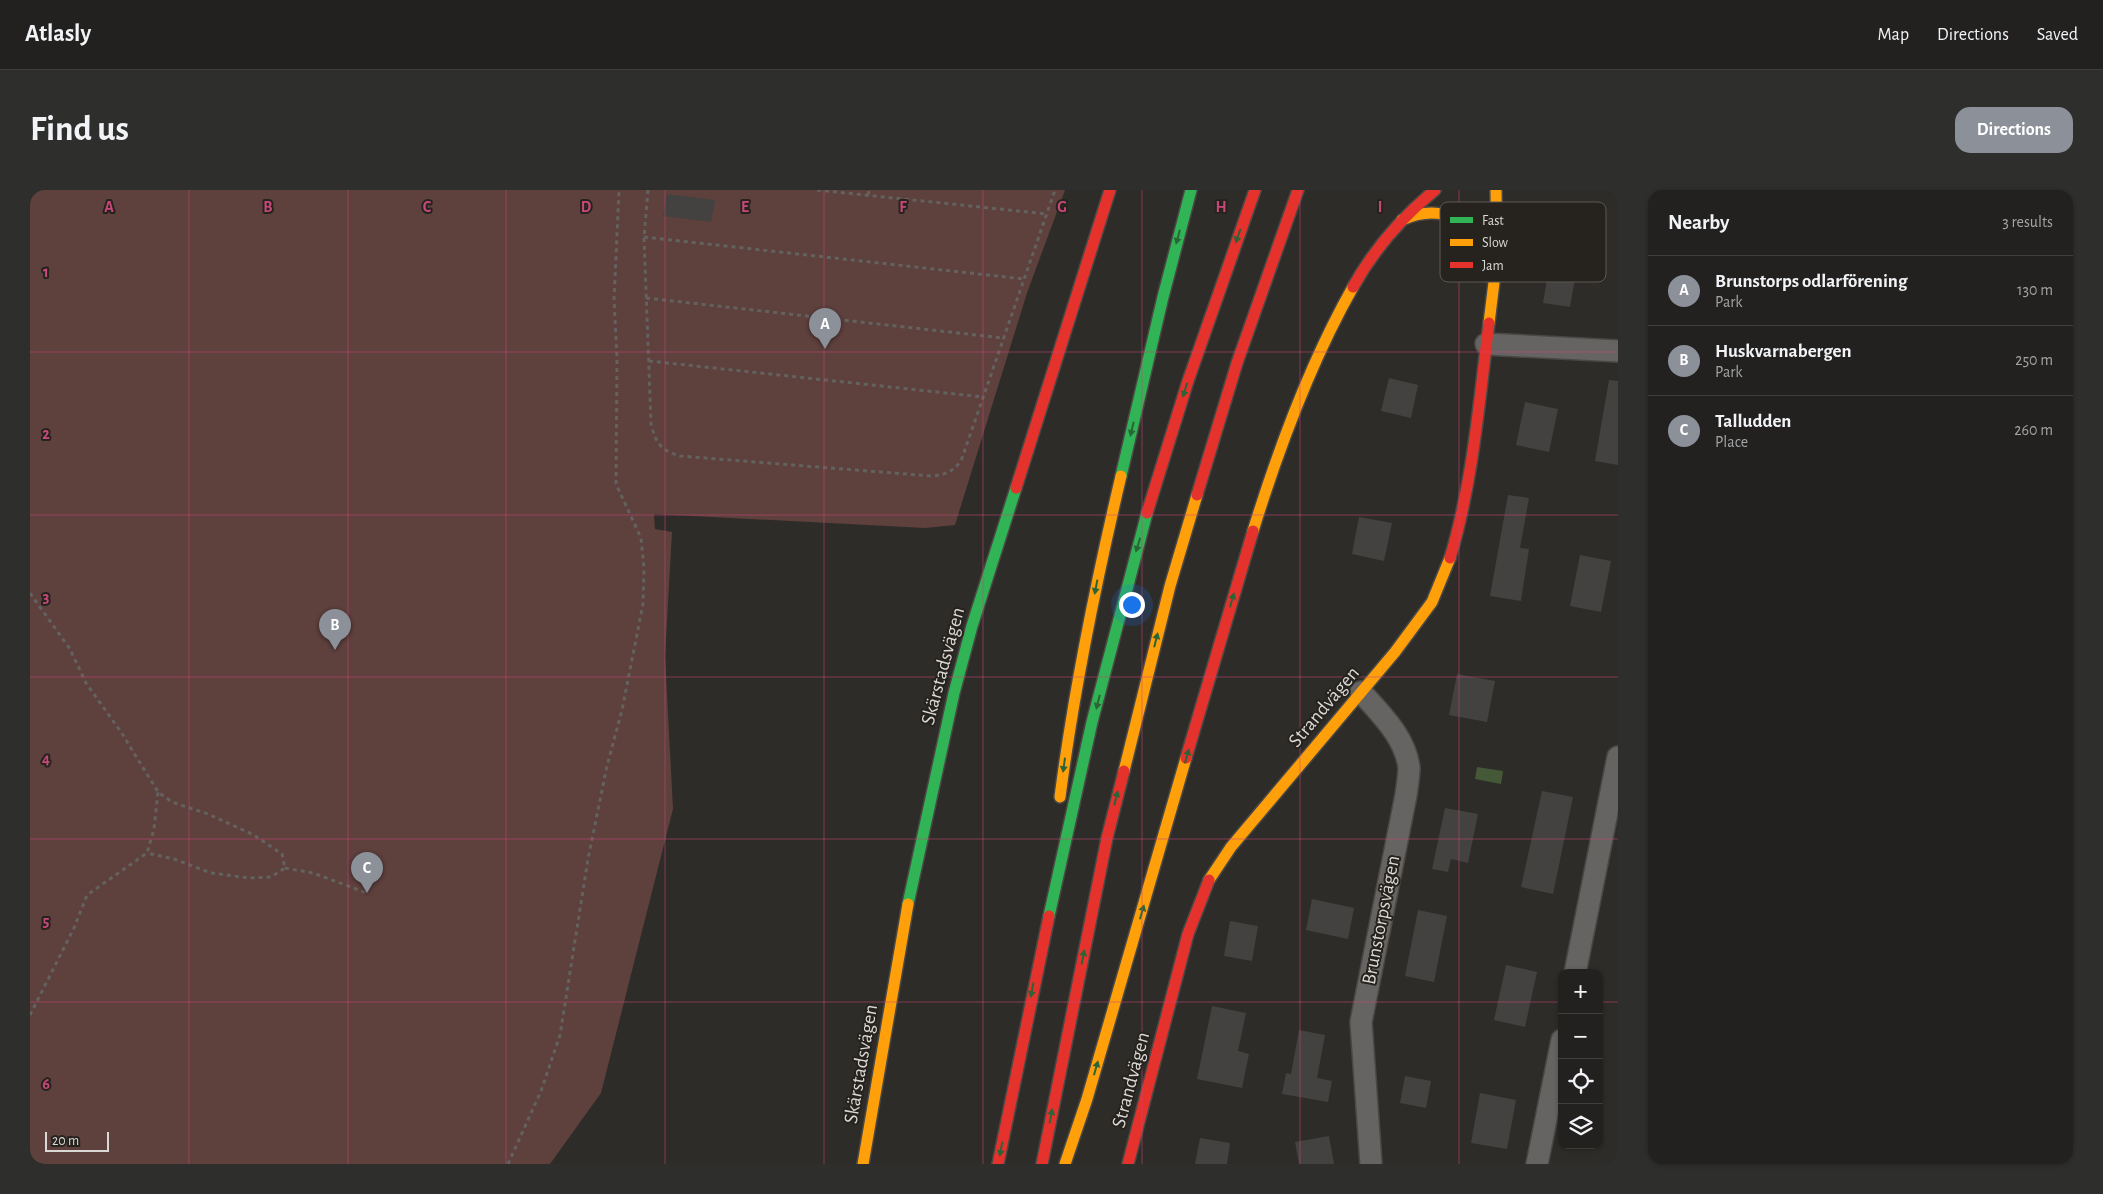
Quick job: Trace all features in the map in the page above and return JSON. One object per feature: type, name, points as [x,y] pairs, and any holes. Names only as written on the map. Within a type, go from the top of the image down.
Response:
[{"type":"main road","name":"Skärstadsvägen","points":[[863,1164],[909,890],[953,693],[972,626],[1110,190]]},
{"type":"main road","points":[[1058,807],[1064,759],[1096,583],[1166,284],[1191,190]]},
{"type":"main road","points":[[998,1164],[1067,827],[1130,574],[1198,349],[1255,190]]},
{"type":"main road","points":[[1042,1164],[1106,838],[1170,586],[1237,364],[1298,190]]},
{"type":"main road","points":[[1065,1164],[1087,1099],[1248,546],[1277,455],[1322,349],[1350,291],[1375,252],[1402,220],[1435,190]]},
{"type":"main road","points":[[1402,220],[1423,212],[1440,214]]},
{"type":"main road","name":"Strandvägen","points":[[1128,1164],[1188,934],[1207,884],[1231,847],[1395,652],[1432,602],[1447,570],[1461,522],[1473,453],[1494,282]]},
{"type":"main road","points":[[1042,942],[1055,836]]},
{"type":"street","points":[[1486,344],[1618,351]]},
{"type":"street","name":"Brunstorpsvägen","points":[[1361,692],[1386,720],[1404,749],[1409,768],[1404,805],[1361,1022],[1371,1164]]},
{"type":"street","points":[[1576,969],[1618,757]]},
{"type":"street","points":[[1537,1164],[1558,1059]]},
{"type":"path","points":[[508,1164],[541,1091],[560,1035],[588,859],[607,766],[622,710],[643,604],[644,570],[641,538],[616,484],[617,358],[614,300],[619,190]]},
{"type":"path","points":[[648,190],[644,237],[651,424],[655,439],[660,446],[668,452],[680,456],[931,476],[944,475],[954,469],[961,461],[1055,190]]},
{"type":"path","points":[[818,190],[1047,214]]},
{"type":"path","points":[[868,195],[869,190]]},
{"type":"path","points":[[644,237],[1024,279]]},
{"type":"path","points":[[646,298],[1003,338]]},
{"type":"path","points":[[649,361],[983,397]]},
{"type":"path","points":[[30,593],[70,649],[86,684],[121,732],[158,792],[172,802],[208,814],[254,834],[282,854],[285,868]]},
{"type":"path","points":[[30,1015],[74,928],[87,895],[147,853],[154,829],[158,792]]},
{"type":"path","points":[[147,853],[174,859],[211,873],[249,878],[270,876],[285,868],[313,873],[367,893]]},
{"type":"shaded area","points":[[30,190],[1065,190],[1027,293],[955,525],[925,528],[654,514],[655,529],[672,532],[665,656],[673,809],[601,1093],[550,1164],[30,1164]]},
{"type":"shaded area","points":[[1477,767],[1503,771],[1501,784],[1475,779]]},
{"type":"building","points":[[667,194],[715,200],[711,222],[663,216]]},
{"type":"building","points":[[1546,282],[1574,282],[1570,307],[1543,303]]},
{"type":"building","points":[[1389,378],[1418,385],[1411,418],[1381,411]]},
{"type":"building","points":[[1609,380],[1618,381],[1618,465],[1595,461]]},
{"type":"building","points":[[1525,402],[1558,409],[1549,452],[1516,445]]},
{"type":"building","points":[[1508,495],[1529,498],[1520,548],[1529,549],[1521,601],[1490,596]]},
{"type":"building","points":[[1359,517],[1392,523],[1384,561],[1352,554]]},
{"type":"building","points":[[1580,555],[1611,561],[1601,612],[1570,606]]},
{"type":"building","points":[[1457,674],[1495,681],[1487,722],[1449,715]]},
{"type":"building","points":[[1542,791],[1573,797],[1553,894],[1521,887]]},
{"type":"building","points":[[1445,808],[1478,814],[1468,863],[1451,859],[1448,872],[1432,869]]},
{"type":"building","points":[[1312,899],[1354,908],[1348,939],[1306,930]]},
{"type":"building","points":[[1418,910],[1447,916],[1434,982],[1405,976]]},
{"type":"building","points":[[1230,921],[1258,926],[1252,961],[1224,956]]},
{"type":"building","points":[[1506,965],[1537,972],[1525,1027],[1494,1020]]},
{"type":"building","points":[[1212,1006],[1246,1013],[1238,1051],[1249,1054],[1242,1088],[1197,1079]]},
{"type":"building","points":[[1299,1030],[1325,1035],[1317,1078],[1332,1081],[1328,1102],[1282,1094],[1286,1073],[1291,1074]]},
{"type":"building","points":[[1405,1076],[1431,1081],[1426,1108],[1400,1103]]},
{"type":"building","points":[[1480,1093],[1516,1100],[1507,1149],[1471,1143]]},
{"type":"building","points":[[1329,1136],[1334,1164],[1299,1164],[1295,1142]]},
{"type":"building","points":[[1200,1138],[1230,1143],[1227,1164],[1195,1164]]},
{"type":"traffic: fast","points":[[1121,476],[1163,297],[1191,190]]},
{"type":"traffic: fast","points":[[908,904],[954,693],[972,626],[1016,488]]},
{"type":"traffic: fast","points":[[1049,916],[1092,722],[1147,513]]},
{"type":"traffic: slow","points":[[1496,190],[1496,202]]},
{"type":"traffic: slow","points":[[1402,220],[1418,215],[1432,213],[1440,214]]},
{"type":"traffic: slow","points":[[1489,323],[1494,282]]},
{"type":"traffic: slow","points":[[1253,531],[1285,437],[1309,375],[1353,287]]},
{"type":"traffic: slow","points":[[1060,797],[1086,636],[1121,476]]},
{"type":"traffic: slow","points":[[1124,771],[1170,586],[1197,495]]},
{"type":"traffic: slow","points":[[1209,880],[1231,847],[1395,652],[1432,602],[1450,558]]},
{"type":"traffic: slow","points":[[1065,1164],[1087,1099],[1186,758]]},
{"type":"traffic: slow","points":[[863,1164],[908,904]]},
{"type":"traffic: jam","points":[[1016,488],[1110,190]]},
{"type":"traffic: jam","points":[[1147,513],[1188,381],[1255,190]]},
{"type":"traffic: jam","points":[[1197,495],[1237,363],[1298,190]]},
{"type":"traffic: jam","points":[[1353,287],[1389,235],[1435,190]]},
{"type":"traffic: jam","points":[[1450,558],[1470,471],[1489,323]]},
{"type":"traffic: jam","points":[[1186,758],[1253,531]]},
{"type":"traffic: jam","points":[[1042,1164],[1107,838],[1124,771]]},
{"type":"traffic: jam","points":[[1128,1164],[1188,934],[1209,880]]},
{"type":"traffic: jam","points":[[998,1164],[1049,916]]},
{"type":"place","name":"Brunstorps odlarförening","points":[[825,349]]},
{"type":"place","name":"Huskvarnabergen","points":[[335,650]]},
{"type":"place","name":"Talludden","points":[[367,893]]}]
